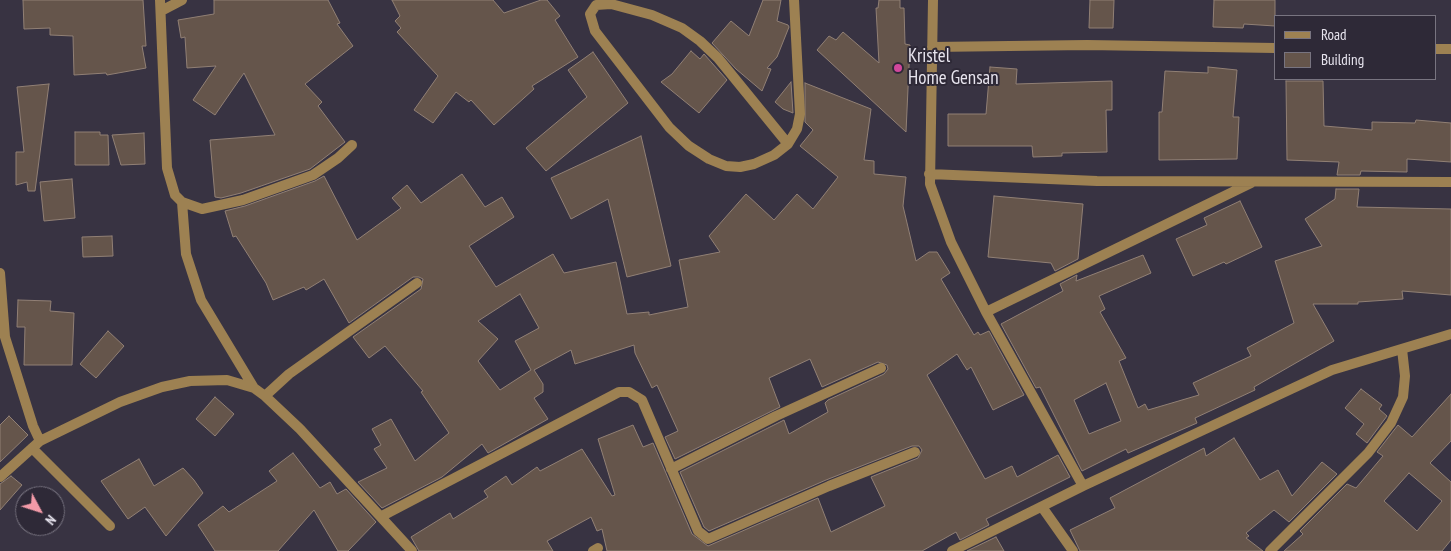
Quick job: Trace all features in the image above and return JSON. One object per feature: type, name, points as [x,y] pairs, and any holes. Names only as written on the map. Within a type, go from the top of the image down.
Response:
[{"type":"street","points":[[160,0],[167,168],[174,195],[182,202],[202,209],[243,200],[313,175],[338,158],[352,145]]},
{"type":"street","points":[[161,11],[182,0]]},
{"type":"street","points":[[788,144],[718,58],[700,40],[682,28],[634,10],[610,4],[596,5],[591,9],[591,22],[595,31],[669,127],[689,146],[709,159],[726,166],[740,167],[754,164],[774,155],[788,144],[797,129],[800,114],[794,0]]},
{"type":"street","points":[[933,0],[930,184],[951,242],[986,312],[1083,486]]},
{"type":"street","points":[[932,47],[1087,45],[1274,48]]},
{"type":"street","points":[[1436,49],[1451,49]]},
{"type":"street","points":[[929,174],[1097,181],[1451,182]]},
{"type":"street","points":[[986,312],[1254,182]]},
{"type":"street","points":[[182,202],[186,254],[200,300],[254,388]]},
{"type":"street","points":[[0,272],[5,337],[33,426],[36,444],[110,526]]},
{"type":"street","points":[[265,396],[289,374],[417,283]]},
{"type":"street","points":[[952,551],[1083,486],[1332,370],[1451,334]]},
{"type":"street","points":[[1270,551],[1368,453],[1391,423],[1404,397],[1405,376],[1402,349]]},
{"type":"street","points":[[671,470],[776,416],[881,368]]},
{"type":"street","points":[[0,477],[36,444],[120,402],[162,387],[210,379],[227,380],[254,388],[265,396],[382,516],[412,551]]},
{"type":"street","points":[[382,516],[619,392],[629,392],[642,400],[698,531],[708,538],[829,486],[915,452]]},
{"type":"street","points":[[1042,507],[1073,551]]},
{"type":"building","points":[[23,0],[143,0],[146,46],[142,46],[146,68],[107,75],[106,73],[74,75],[73,36],[50,35],[50,28],[24,29]]},
{"type":"building","points":[[214,0],[328,0],[340,23],[337,24],[353,46],[305,84],[322,102],[318,106],[345,142],[310,169],[221,198],[215,197],[210,140],[275,135],[244,73],[215,115],[193,100],[216,66],[187,68],[185,37],[181,38],[178,20],[214,14]]},
{"type":"building","points":[[392,0],[493,0],[504,13],[541,0],[547,0],[560,16],[555,20],[578,57],[532,86],[534,89],[494,125],[471,100],[469,102],[456,92],[433,123],[414,110],[438,76],[397,32],[401,28],[395,21],[400,16]]},
{"type":"building","points":[[763,0],[781,0],[777,21],[789,27],[777,57],[767,68],[771,69],[762,91],[736,69],[712,43],[731,21],[749,36]]},
{"type":"building","points":[[879,0],[900,0],[900,8],[904,8],[905,44],[910,45],[906,132],[817,50],[829,36],[836,40],[843,32],[879,63],[876,8],[878,8]]},
{"type":"building","points":[[1090,0],[1114,0],[1113,28],[1089,28]]},
{"type":"building","points":[[1214,0],[1275,0],[1274,26],[1244,24],[1243,28],[1213,27]]},
{"type":"building","points":[[691,51],[700,59],[704,54],[727,80],[699,113],[661,82],[672,74]]},
{"type":"building","points":[[593,52],[628,103],[546,171],[526,148],[587,97],[568,70]]},
{"type":"building","points":[[990,67],[1017,69],[1016,84],[1112,81],[1112,110],[1106,110],[1107,152],[1062,153],[1062,156],[1033,157],[1032,146],[948,146],[948,114],[986,114]]},
{"type":"building","points":[[1208,67],[1237,70],[1233,117],[1239,117],[1237,159],[1159,160],[1159,112],[1162,112],[1165,71],[1208,73]]},
{"type":"building","points":[[1286,81],[1323,81],[1324,126],[1372,130],[1372,122],[1415,123],[1416,120],[1451,123],[1451,162],[1407,159],[1407,172],[1361,171],[1360,175],[1337,175],[1339,162],[1287,160]]},
{"type":"building","points":[[791,82],[793,113],[783,109],[775,102]]},
{"type":"building","points":[[805,83],[871,109],[864,160],[874,161],[874,174],[906,177],[903,206],[916,261],[929,252],[937,252],[950,273],[941,279],[974,335],[978,332],[980,335],[989,331],[1024,395],[993,410],[971,367],[967,370],[957,354],[927,375],[985,479],[1012,466],[1017,477],[1058,455],[1070,477],[986,519],[989,525],[960,540],[956,532],[922,551],[607,551],[602,529],[597,531],[591,517],[547,541],[553,551],[419,551],[411,537],[450,513],[453,519],[488,497],[484,491],[506,476],[512,485],[537,467],[540,471],[582,449],[612,496],[615,495],[598,439],[633,425],[643,447],[653,443],[692,534],[708,546],[818,498],[831,532],[885,506],[871,477],[918,458],[922,450],[919,446],[912,446],[826,480],[709,531],[704,527],[680,472],[784,420],[789,434],[828,412],[825,403],[828,400],[884,374],[888,369],[887,365],[878,362],[822,387],[810,359],[769,378],[780,407],[675,459],[665,437],[678,431],[657,385],[652,388],[635,353],[634,345],[575,364],[571,350],[534,370],[543,384],[543,392],[534,398],[548,419],[488,453],[482,444],[442,477],[382,508],[358,482],[387,468],[374,449],[381,445],[372,429],[391,419],[415,461],[449,433],[421,392],[423,391],[385,346],[369,358],[353,337],[421,289],[423,279],[413,277],[349,323],[324,279],[306,290],[304,287],[273,300],[266,283],[236,236],[233,237],[225,211],[245,206],[324,176],[357,240],[401,208],[392,198],[407,185],[421,203],[462,174],[485,207],[502,197],[514,217],[469,246],[496,287],[553,254],[564,273],[616,262],[627,314],[649,312],[649,315],[688,307],[679,260],[720,252],[709,236],[746,194],[774,220],[797,194],[813,209],[838,177],[800,146],[813,130],[805,122]],"holes":[[[520,294],[539,328],[515,341],[531,370],[500,390],[478,361],[498,339],[478,321]]]},
{"type":"building","points":[[49,84],[35,191],[28,191],[27,182],[16,185],[16,152],[24,152],[17,87]]},
{"type":"building","points":[[75,132],[100,132],[100,135],[108,135],[109,165],[75,165]]},
{"type":"building","points":[[144,133],[145,164],[121,165],[112,135]]},
{"type":"building","points":[[641,136],[671,266],[627,277],[608,199],[571,219],[551,178]]},
{"type":"building","points":[[72,179],[75,218],[44,221],[40,182]]},
{"type":"building","points":[[1336,189],[1359,189],[1357,207],[1451,209],[1451,295],[1402,291],[1403,299],[1358,302],[1358,304],[1313,304],[1334,341],[1254,387],[1255,390],[1195,418],[1197,423],[1128,453],[1126,449],[1082,471],[1040,387],[1036,388],[1001,324],[1063,291],[1060,284],[1077,275],[1076,281],[1143,255],[1151,273],[1099,296],[1105,309],[1100,312],[1126,358],[1119,361],[1138,408],[1145,404],[1148,410],[1199,395],[1193,383],[1251,356],[1247,348],[1294,323],[1275,261],[1322,246],[1305,219],[1335,199]],"holes":[[[1106,383],[1121,421],[1089,434],[1074,400]]]},
{"type":"building","points":[[994,196],[1083,204],[1078,259],[1055,271],[1051,263],[988,257]]},
{"type":"building","points":[[1240,201],[1262,247],[1226,264],[1224,262],[1193,276],[1176,239],[1207,225],[1204,218]]},
{"type":"building","points":[[112,236],[113,256],[83,257],[82,237]]},
{"type":"building","points":[[18,300],[51,301],[50,311],[74,313],[72,365],[24,365],[25,327],[17,327]]},
{"type":"building","points":[[108,331],[124,346],[96,378],[80,364]]},
{"type":"building","points":[[1361,389],[1382,405],[1379,409],[1387,416],[1367,443],[1356,434],[1364,424],[1345,408]]},
{"type":"building","points":[[1451,394],[1451,441],[1430,463],[1451,482],[1451,540],[1442,551],[1284,551],[1303,534],[1300,531],[1347,484],[1356,488],[1383,456],[1377,452],[1398,425],[1412,437]],"holes":[[[1409,473],[1442,501],[1417,531],[1384,501]]]},
{"type":"building","points":[[215,397],[234,414],[215,436],[196,419]]},
{"type":"building","points":[[9,416],[28,435],[0,462],[0,425]]},
{"type":"building","points":[[1234,438],[1260,480],[1278,470],[1292,496],[1322,462],[1337,474],[1289,522],[1274,510],[1246,533],[1249,536],[1246,538],[1263,551],[1080,551],[1070,530],[1115,508],[1110,498],[1204,448],[1206,456]]},
{"type":"building","points":[[293,453],[320,488],[330,482],[337,494],[346,489],[376,522],[348,551],[338,551],[314,510],[278,551],[215,551],[198,525],[223,506],[229,512],[277,481],[269,471]]},
{"type":"building","points":[[139,459],[154,486],[183,468],[203,493],[166,536],[145,507],[128,519],[101,481]]},
{"type":"building","points":[[11,476],[22,485],[15,486],[15,493],[0,510],[0,484]]},
{"type":"building","points":[[996,537],[1004,551],[967,551]]},
{"type":"place","name":"Kristel Home Gensan","points":[[898,68]]}]
